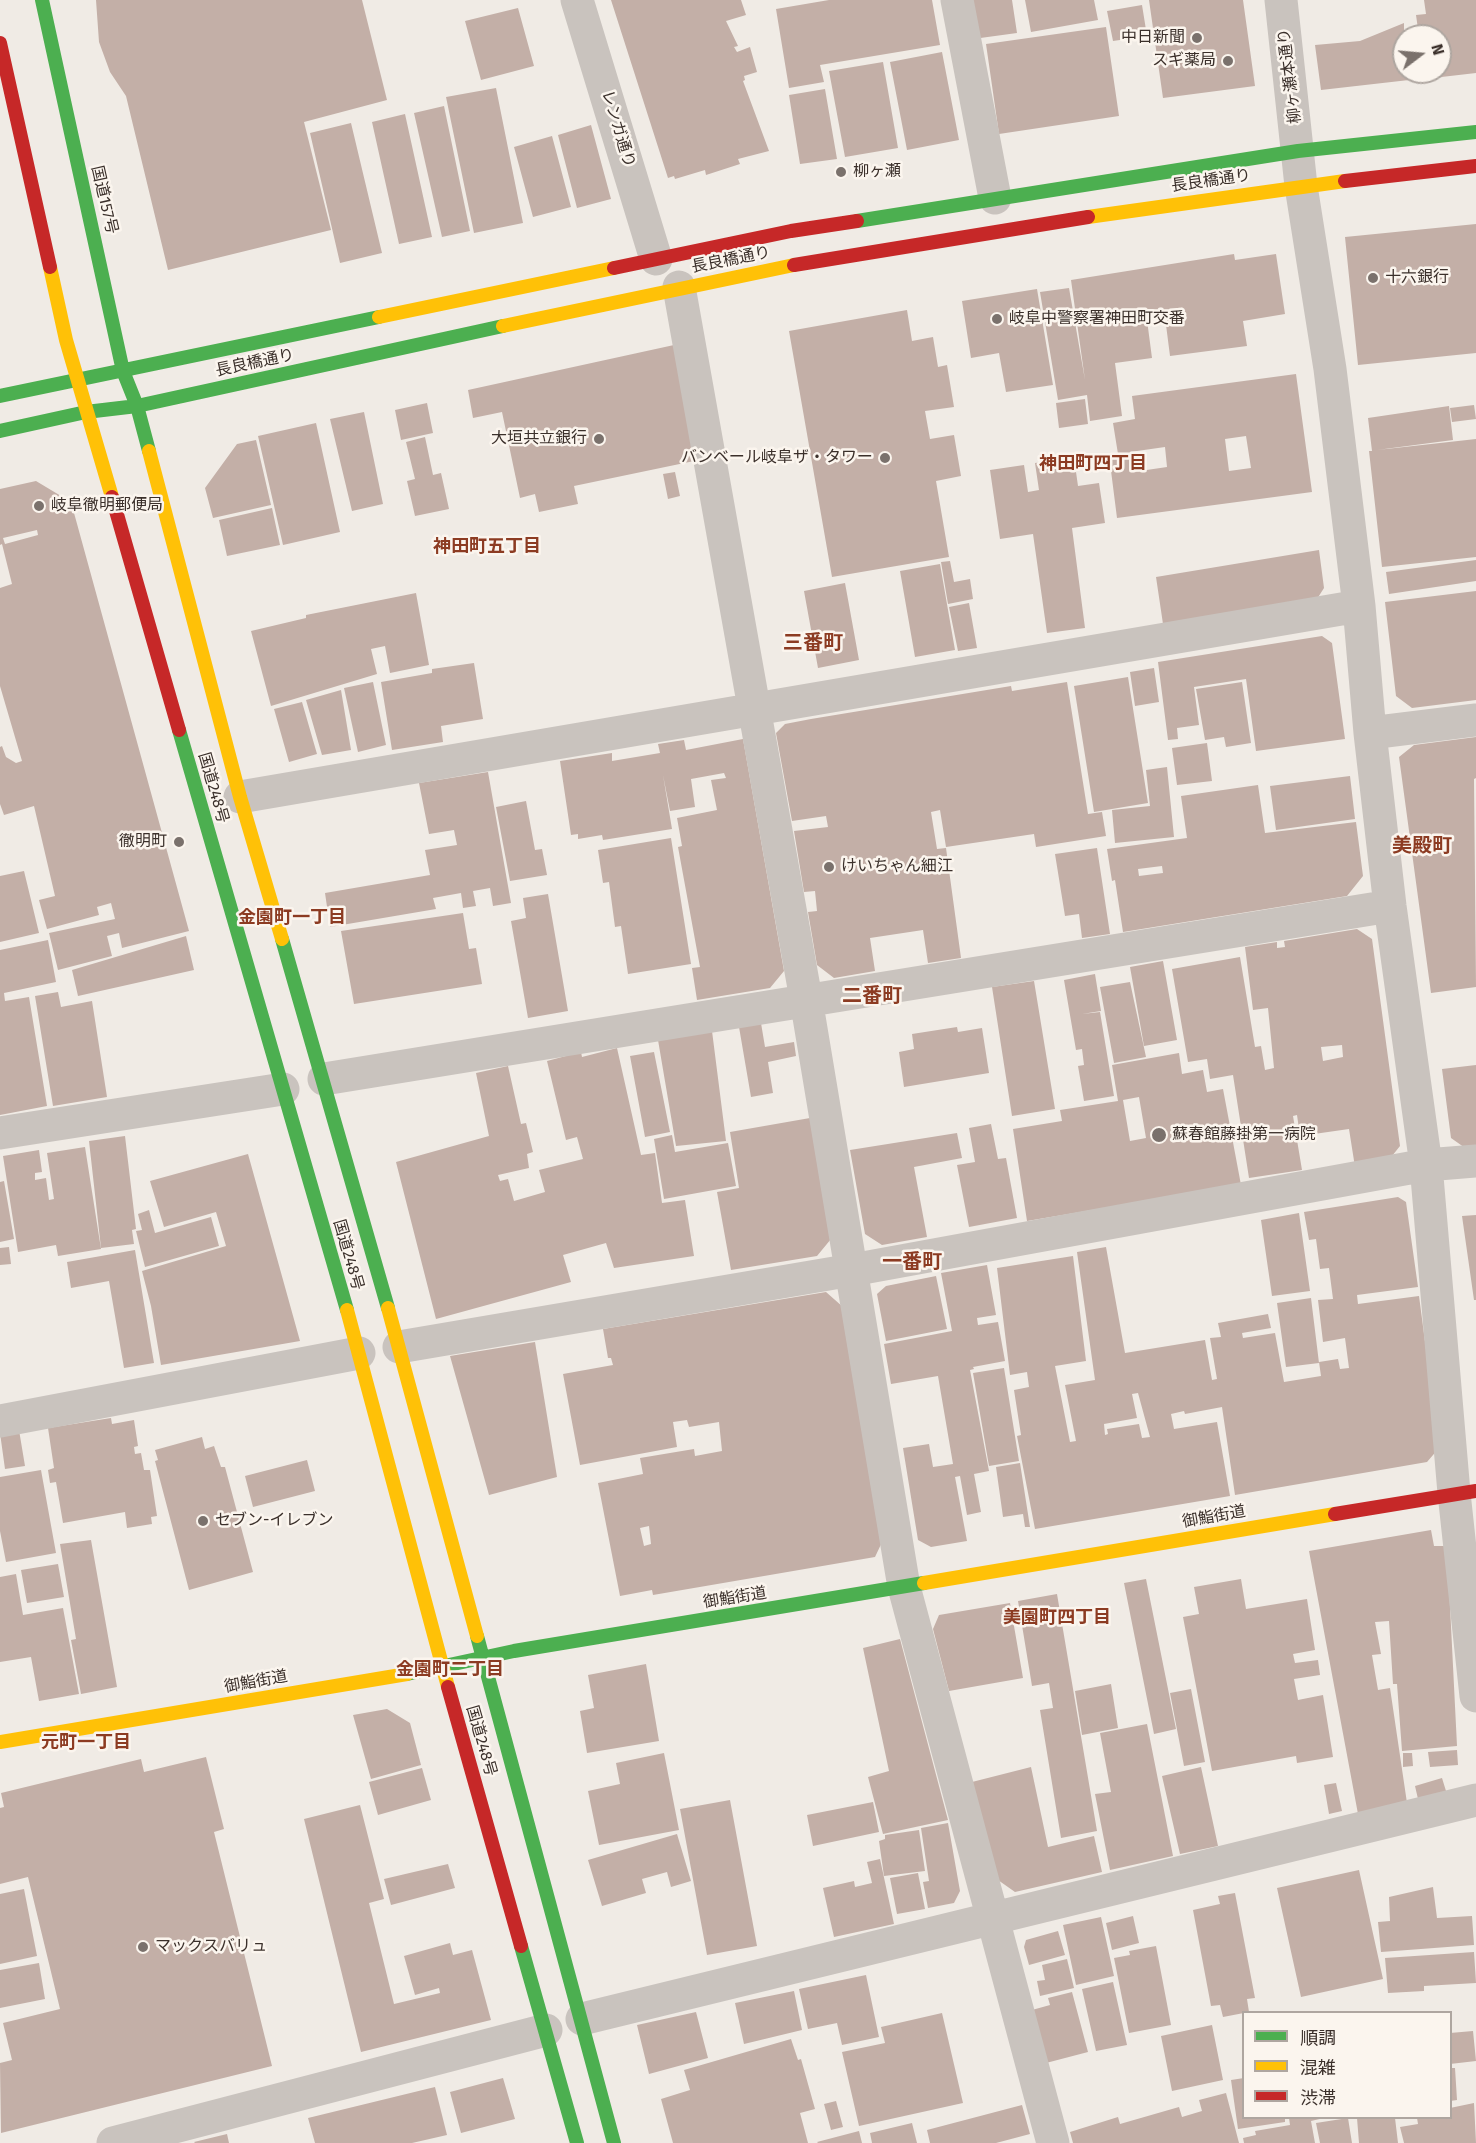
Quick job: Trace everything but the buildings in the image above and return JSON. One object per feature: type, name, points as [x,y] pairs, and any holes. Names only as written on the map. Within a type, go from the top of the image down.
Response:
[{"type":"main road","name":"国道157号","points":[[42,0],[116,330],[123,371],[137,406]]},
{"type":"main road","points":[[0,43],[66,340],[79,379]]},
{"type":"main road","name":"長良橋通り","points":[[0,396],[791,231],[1298,151],[1476,132]]},
{"type":"main road","name":"長良橋通り","points":[[0,431],[86,412],[137,406],[679,287],[1013,228],[1301,186],[1476,166]]},
{"type":"main road","name":"国道248号","points":[[79,379],[86,412],[359,1353],[443,1668],[577,2143]]},
{"type":"main road","name":"国道248号","points":[[137,406],[240,797],[324,1078],[399,1347],[614,2143]]},
{"type":"main road","name":"御鮨街道","points":[[0,1742],[443,1668],[483,1657],[1465,1492]]},
{"type":"street","name":"レンガ通り","points":[[577,0],[646,218],[656,259]]},
{"type":"street","points":[[957,0],[995,198]]},
{"type":"street","name":"柳ヶ瀬本通り","points":[[1281,0],[1301,186],[1330,369],[1359,606],[1370,733],[1390,906],[1426,1166],[1465,1492],[1476,1696]]},
{"type":"street","points":[[679,287],[806,999],[904,1587],[1053,2143]]},
{"type":"street","points":[[240,797],[1359,606]]},
{"type":"street","points":[[1370,733],[1476,720]]},
{"type":"street","points":[[324,1078],[1390,906]]},
{"type":"street","points":[[0,1133],[283,1089]]},
{"type":"street","points":[[399,1347],[852,1270],[1426,1166],[1476,1161]]},
{"type":"street","points":[[0,1421],[359,1353]]},
{"type":"street","points":[[582,2019],[1476,1800]]},
{"type":"street","points":[[113,2143],[546,2030]]},
{"type":"traffic: fast","points":[[42,0],[123,371],[137,406],[149,451]]},
{"type":"traffic: fast","points":[[857,221],[1298,151],[1476,132]]},
{"type":"traffic: fast","points":[[0,396],[379,317]]},
{"type":"traffic: fast","points":[[0,431],[86,412],[137,406],[503,326]]},
{"type":"traffic: fast","points":[[179,730],[347,1310]]},
{"type":"traffic: fast","points":[[282,939],[388,1308]]},
{"type":"traffic: fast","points":[[407,1674],[514,1651],[924,1583]]},
{"type":"traffic: fast","points":[[477,1636],[614,2143]]},
{"type":"traffic: fast","points":[[521,1946],[577,2143]]},
{"type":"traffic: slow","points":[[1088,217],[1345,181]]},
{"type":"traffic: slow","points":[[503,326],[794,265]]},
{"type":"traffic: slow","points":[[50,267],[66,340],[112,497]]},
{"type":"traffic: slow","points":[[379,317],[614,268]]},
{"type":"traffic: slow","points":[[149,451],[240,797],[282,939]]},
{"type":"traffic: slow","points":[[388,1308],[477,1636]]},
{"type":"traffic: slow","points":[[347,1310],[448,1687]]},
{"type":"traffic: slow","points":[[924,1583],[1335,1514]]},
{"type":"traffic: slow","points":[[0,1742],[407,1674]]},
{"type":"traffic: jam","points":[[0,43],[50,267]]},
{"type":"traffic: jam","points":[[1345,181],[1476,166]]},
{"type":"traffic: jam","points":[[794,265],[1088,217]]},
{"type":"traffic: jam","points":[[614,268],[791,231],[857,221]]},
{"type":"traffic: jam","points":[[112,497],[179,730]]},
{"type":"traffic: jam","points":[[1335,1514],[1476,1491]]},
{"type":"traffic: jam","points":[[448,1687],[521,1946]]},
{"type":"place","name":"中日新聞","points":[[1197,38]]},
{"type":"place","name":"スギ薬局","points":[[1228,61]]},
{"type":"place","name":"柳ヶ瀬","points":[[841,172]]},
{"type":"place","name":"十六銀行","points":[[1373,278]]},
{"type":"place","name":"岐阜中警察署神田町交番","points":[[997,319]]},
{"type":"place","name":"大垣共立銀行","points":[[599,439]]},
{"type":"place","name":"バンベール岐阜ザ・タワー","points":[[885,458]]},
{"type":"place","name":"岐阜徹明郵便局","points":[[39,506]]},
{"type":"place","name":"徹明町","points":[[179,842]]},
{"type":"place","name":"けいちゃん細江","points":[[829,867]]},
{"type":"place","name":"蘇春館藤掛第一病院","points":[[1159,1135]]},
{"type":"place","name":"セブン-イレブン","points":[[203,1521]]},
{"type":"place","name":"マックスバリュ","points":[[143,1947]]},
{"type":"district","name":"神田町四丁目","points":[[1093,464]]},
{"type":"district","name":"神田町五丁目","points":[[487,547]]},
{"type":"district","name":"三番町","points":[[813,643]]},
{"type":"district","name":"美殿町","points":[[1422,846]]},
{"type":"district","name":"金園町一丁目","points":[[292,918]]},
{"type":"district","name":"二番町","points":[[872,996]]},
{"type":"district","name":"一番町","points":[[912,1262]]},
{"type":"district","name":"美園町四丁目","points":[[1057,1618]]},
{"type":"district","name":"金園町二丁目","points":[[450,1670]]},
{"type":"district","name":"元町一丁目","points":[[86,1743]]}]
